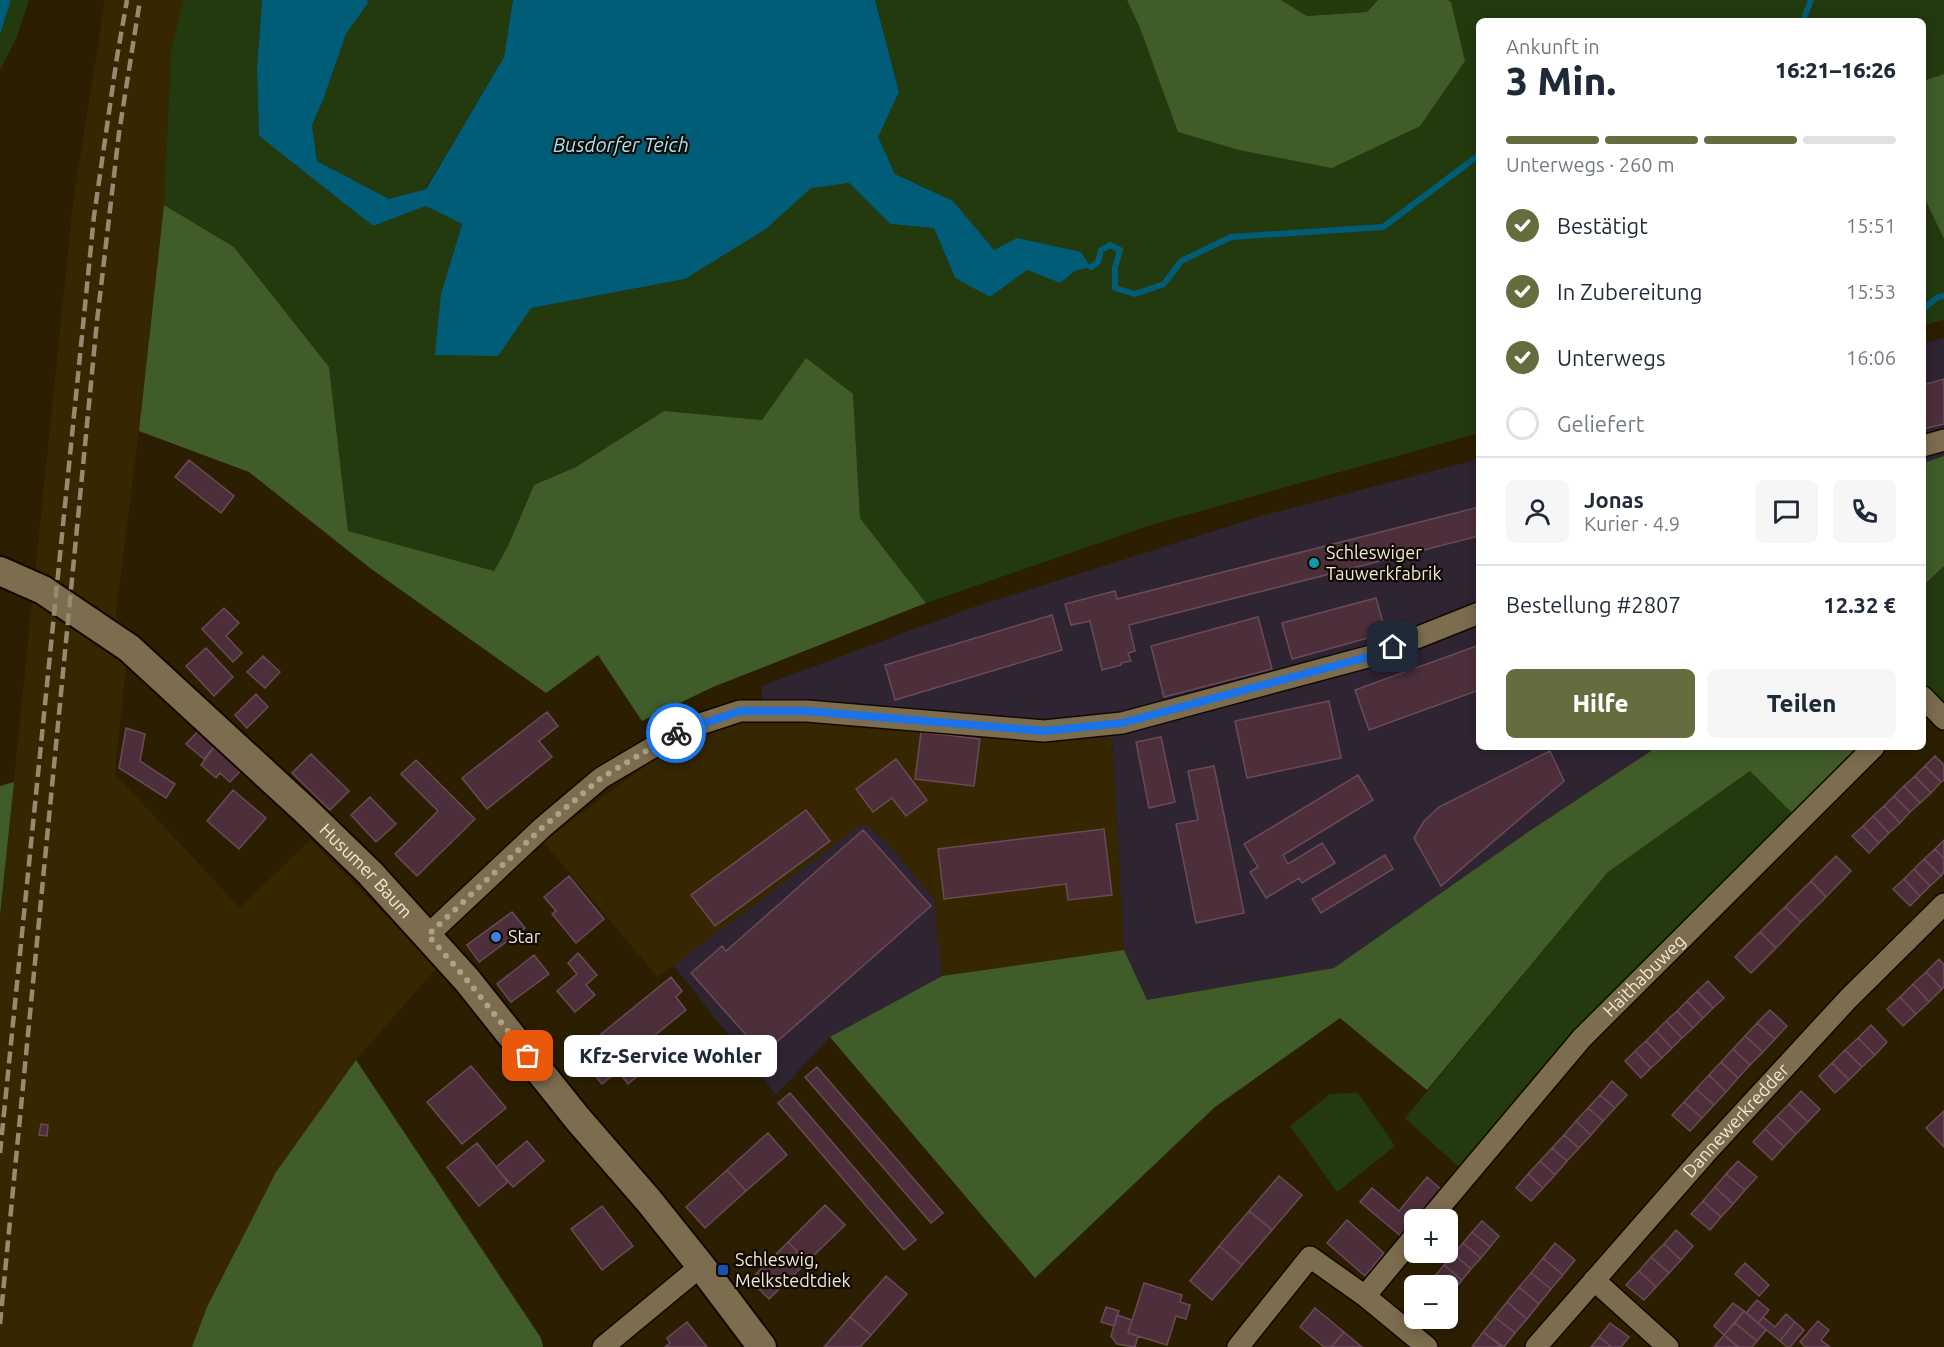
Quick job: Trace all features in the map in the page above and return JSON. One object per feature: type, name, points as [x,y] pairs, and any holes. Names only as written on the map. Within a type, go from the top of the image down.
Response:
[{"type":"street","points":[[1926,446],[1944,440]]},
{"type":"street","name":"Husumer Baum","points":[[0,571],[43,590],[129,648],[370,873],[467,980],[578,1118],[649,1201],[762,1347]]},
{"type":"street","points":[[428,935],[543,827],[601,778],[682,730],[740,711],[807,711],[1044,731],[1122,723],[1371,656],[1476,614]]},
{"type":"street","points":[[1926,700],[1944,719]]},
{"type":"street","name":"Haithabuweg","points":[[1439,1209],[1582,1038],[1871,750]]},
{"type":"street","name":"Dannewerkredder","points":[[1536,1347],[1705,1154],[1848,999],[1944,904]]},
{"type":"street","points":[[1365,1296],[1404,1249]]},
{"type":"street","points":[[1238,1347],[1310,1257],[1365,1296],[1427,1347]]},
{"type":"street","points":[[603,1347],[701,1266]]},
{"type":"street","points":[[1594,1280],[1668,1347]]},
{"type":"shaded area","points":[[105,0],[183,0],[171,52],[164,205],[116,612],[126,666],[115,774],[240,908],[310,840],[423,952],[454,948],[356,1060],[276,1172],[207,1307],[192,1347],[0,1347],[0,915],[73,203]]},
{"type":"shaded area","points":[[1944,338],[1944,456],[1926,462],[1926,342]]},
{"type":"shaded area","points":[[1476,460],[1476,750],[1652,750],[1528,832],[1334,968],[1147,1000],[1124,950],[1112,739],[1054,740],[765,718],[761,686],[971,608],[1258,517]]},
{"type":"shaded area","points":[[764,718],[1054,740],[1112,738],[1124,950],[942,976],[934,899],[890,845],[863,823],[658,977],[543,842],[657,757],[721,727]]},
{"type":"shaded area","points":[[863,822],[890,845],[934,899],[942,976],[830,1037],[776,1095],[673,965]]},
{"type":"green space","points":[[11,0],[29,0],[16,39],[0,70],[0,35]]},
{"type":"green space","points":[[183,0],[262,0],[257,68],[259,136],[373,226],[426,206],[462,224],[441,294],[531,308],[685,279],[766,229],[811,187],[849,183],[890,224],[934,228],[955,278],[1027,269],[1059,283],[1075,271],[1091,267],[1081,252],[994,251],[953,201],[895,174],[877,137],[899,92],[875,0],[1127,0],[1140,28],[1465,61],[1451,2],[1448,0],[1944,0],[1944,74],[1926,80],[1926,18],[1476,18],[1476,434],[1154,524],[926,603],[860,518],[853,394],[762,420],[664,411],[576,467],[534,485],[508,546],[494,571],[348,531],[329,367],[234,247],[164,205],[171,52]]},
{"type":"green space","points":[[367,0],[513,0],[504,57],[425,189],[389,199],[317,161],[312,125],[346,34],[368,3]]},
{"type":"green space","points":[[1127,0],[1281,0],[1307,16],[1367,12],[1378,0],[1448,0],[1451,2],[1465,61],[1420,126],[1332,168],[1239,150],[1178,132],[1140,28]]},
{"type":"green space","points":[[1281,0],[1378,0],[1367,12],[1307,16]]},
{"type":"green space","points":[[1944,74],[1944,239],[1926,201],[1926,80]]},
{"type":"green space","points":[[1926,201],[1944,239],[1944,320],[1926,324]]},
{"type":"green space","points":[[164,205],[234,247],[329,367],[348,531],[494,571],[508,546],[534,485],[576,467],[664,411],[762,420],[806,358],[853,394],[860,518],[926,603],[713,687],[642,721],[598,655],[546,693],[370,568],[249,472],[139,431]]},
{"type":"green space","points":[[1944,456],[1944,566],[1926,583],[1926,462]]},
{"type":"green space","points":[[1944,566],[1944,706],[1926,688],[1926,583]]},
{"type":"green space","points":[[1652,750],[1860,750],[1796,817],[1750,771],[1608,872],[1427,1090],[1340,1018],[1215,1107],[1035,1278],[830,1037],[942,976],[1124,950],[1147,1000],[1334,968],[1528,832]]},
{"type":"green space","points":[[1750,771],[1796,817],[1572,1031],[1462,1170],[1405,1118],[1608,872]]},
{"type":"green space","points":[[14,782],[0,915],[0,786]]},
{"type":"green space","points":[[356,1060],[541,1338],[543,1347],[192,1347],[207,1307],[276,1172]]},
{"type":"green space","points":[[1358,1093],[1395,1146],[1337,1192],[1290,1126],[1330,1094]]},
{"type":"water","points":[[0,0],[11,0],[0,35]]},
{"type":"water","name":"Busdorfer Teich","points":[[262,0],[367,0],[368,3],[346,34],[312,125],[317,161],[389,199],[426,189],[504,57],[513,0],[875,0],[899,92],[878,137],[895,174],[953,201],[994,250],[1017,238],[1081,252],[1091,267],[1075,271],[1060,283],[1027,270],[990,297],[955,278],[934,228],[890,224],[849,183],[811,188],[766,229],[685,279],[531,308],[498,356],[435,355],[441,294],[462,224],[426,206],[373,226],[259,136],[257,68]]},
{"type":"building","points":[[1944,379],[1944,424],[1926,428],[1926,384]]},
{"type":"building","points":[[189,460],[234,496],[221,513],[175,477]]},
{"type":"building","name":"Schleswiger Tauwerkfabrik","points":[[1476,508],[1476,537],[1129,625],[1135,651],[1128,653],[1131,661],[1102,670],[1090,621],[1071,625],[1065,604],[1115,591],[1117,599]]},
{"type":"building","points":[[1376,598],[1386,633],[1292,659],[1282,623]]},
{"type":"building","points":[[224,608],[239,623],[226,636],[242,653],[233,662],[202,629]]},
{"type":"building","points":[[1052,615],[1062,650],[895,700],[885,665]]},
{"type":"building","points":[[1258,617],[1272,669],[1164,697],[1151,646]]},
{"type":"building","points":[[1476,646],[1476,691],[1369,730],[1355,690]]},
{"type":"building","points":[[206,648],[233,677],[214,696],[186,666]]},
{"type":"building","points":[[263,656],[280,672],[265,688],[247,672]]},
{"type":"building","points":[[256,694],[268,707],[247,728],[235,715]]},
{"type":"building","points":[[1329,701],[1341,758],[1247,778],[1235,721]]},
{"type":"building","points":[[547,712],[558,726],[539,741],[552,757],[487,809],[462,778]]},
{"type":"building","points":[[126,728],[145,734],[140,761],[175,784],[166,798],[119,768]]},
{"type":"building","points":[[200,729],[217,743],[204,759],[186,744]]},
{"type":"building","points":[[921,732],[980,739],[974,786],[915,779]]},
{"type":"building","points":[[1161,737],[1175,802],[1149,808],[1136,742]]},
{"type":"building","points":[[217,743],[244,767],[230,782],[220,773],[216,778],[201,765]]},
{"type":"building","points":[[1550,751],[1564,781],[1441,886],[1414,838],[1424,821],[1439,807]]},
{"type":"building","points":[[311,754],[349,791],[330,810],[292,773]]},
{"type":"building","points":[[1935,756],[1944,765],[1944,780],[1941,782],[1925,766]]},
{"type":"building","points":[[896,759],[927,800],[906,816],[892,798],[873,812],[856,789]]},
{"type":"building","points":[[416,760],[475,819],[417,876],[395,854],[438,811],[401,774]]},
{"type":"building","points":[[1214,766],[1244,913],[1196,923],[1176,824],[1198,820],[1188,771]]},
{"type":"building","points":[[1925,766],[1941,782],[1931,793],[1915,776]]},
{"type":"building","points":[[1358,775],[1373,800],[1283,855],[1288,864],[1322,843],[1335,863],[1302,883],[1299,878],[1266,898],[1250,872],[1258,867],[1244,844]]},
{"type":"building","points":[[1915,776],[1931,793],[1920,803],[1904,786]]},
{"type":"building","points":[[1904,786],[1920,803],[1910,812],[1894,796]]},
{"type":"building","points":[[233,790],[266,818],[239,849],[207,821]]},
{"type":"building","points":[[1894,796],[1910,812],[1900,823],[1884,806]]},
{"type":"building","points":[[370,797],[396,824],[376,842],[351,815]]},
{"type":"building","points":[[1884,806],[1900,823],[1889,833],[1873,816]]},
{"type":"building","points":[[806,810],[830,841],[715,926],[691,895]]},
{"type":"building","points":[[1873,816],[1889,833],[1879,843],[1863,826]]},
{"type":"building","points":[[1863,826],[1879,843],[1869,853],[1852,836]]},
{"type":"building","points":[[1104,829],[1112,895],[1068,900],[1066,884],[944,899],[938,849]]},
{"type":"building","points":[[863,830],[931,906],[763,1054],[691,973],[722,946],[726,951]]},
{"type":"building","points":[[1944,840],[1944,859],[1935,849]]},
{"type":"building","points":[[1935,849],[1944,859],[1944,872],[1941,876],[1924,859]]},
{"type":"building","points":[[1385,855],[1393,869],[1321,913],[1312,899]]},
{"type":"building","points":[[1836,856],[1851,871],[1826,897],[1811,881]]},
{"type":"building","points":[[1924,859],[1941,876],[1930,886],[1914,869]]},
{"type":"building","points":[[1914,869],[1930,886],[1920,896],[1904,879]]},
{"type":"building","points":[[569,876],[604,919],[576,943],[552,914],[556,911],[544,897]]},
{"type":"building","points":[[1904,879],[1920,896],[1910,906],[1893,889]]},
{"type":"building","points":[[1811,881],[1826,897],[1801,922],[1785,907]]},
{"type":"building","points":[[1785,907],[1801,922],[1776,948],[1760,932]]},
{"type":"building","name":"Star","points":[[512,912],[525,928],[479,962],[467,945]]},
{"type":"building","points":[[1760,932],[1776,948],[1751,973],[1735,957]]},
{"type":"building","points":[[578,953],[597,975],[586,985],[595,995],[575,1012],[557,991],[577,974],[568,963]]},
{"type":"building","points":[[534,955],[549,974],[511,1002],[497,984]]},
{"type":"building","points":[[1939,959],[1944,965],[1944,987],[1942,989],[1926,972]]},
{"type":"building","points":[[1926,972],[1942,989],[1929,1002],[1913,984]]},
{"type":"building","points":[[671,977],[682,991],[676,997],[686,1010],[633,1053],[646,1069],[628,1084],[618,1071],[602,1084],[583,1061],[580,1065],[573,1057]]},
{"type":"building","points":[[1708,981],[1724,998],[1713,1008],[1697,991]]},
{"type":"building","points":[[1913,984],[1929,1002],[1916,1014],[1900,997]]},
{"type":"building","points":[[1697,991],[1713,1008],[1703,1018],[1687,1001]]},
{"type":"building","points":[[1900,997],[1916,1014],[1903,1026],[1887,1009]]},
{"type":"building","points":[[1687,1001],[1703,1018],[1693,1028],[1677,1011]]},
{"type":"building","points":[[1770,1010],[1787,1026],[1775,1039],[1757,1023]]},
{"type":"building","points":[[1677,1011],[1693,1028],[1682,1038],[1666,1021]]},
{"type":"building","points":[[1666,1021],[1682,1038],[1672,1048],[1656,1031]]},
{"type":"building","points":[[1757,1023],[1775,1039],[1763,1052],[1745,1036]]},
{"type":"building","points":[[1871,1025],[1887,1042],[1875,1055],[1858,1038]]},
{"type":"building","points":[[1656,1031],[1672,1048],[1662,1058],[1646,1041]]},
{"type":"building","points":[[1745,1036],[1763,1052],[1750,1065],[1733,1049]]},
{"type":"building","points":[[1858,1038],[1875,1055],[1862,1067],[1845,1050]]},
{"type":"building","points":[[1646,1041],[1662,1058],[1651,1068],[1635,1051]]},
{"type":"building","points":[[1733,1049],[1750,1065],[1738,1078],[1721,1062]]},
{"type":"building","points":[[1845,1050],[1862,1067],[1849,1080],[1832,1063]]},
{"type":"building","points":[[1635,1051],[1651,1068],[1641,1078],[1625,1061]]},
{"type":"building","points":[[1721,1062],[1738,1078],[1726,1092],[1709,1075]]},
{"type":"building","points":[[1832,1063],[1849,1080],[1835,1093],[1819,1076]]},
{"type":"building","points":[[471,1066],[506,1108],[462,1144],[427,1102]]},
{"type":"building","points":[[817,1067],[943,1213],[931,1223],[805,1077]]},
{"type":"building","points":[[1709,1075],[1726,1092],[1714,1105],[1696,1089]]},
{"type":"building","points":[[1612,1081],[1627,1095],[1615,1108],[1600,1095]]},
{"type":"building","points":[[1696,1089],[1714,1105],[1702,1118],[1684,1102]]},
{"type":"building","points":[[1801,1091],[1820,1109],[1808,1122],[1789,1104]]},
{"type":"building","points":[[790,1093],[916,1240],[904,1250],[778,1103]]},
{"type":"building","points":[[1600,1095],[1615,1108],[1603,1121],[1588,1108]]},
{"type":"building","points":[[1684,1102],[1702,1118],[1690,1131],[1672,1115]]},
{"type":"building","points":[[1789,1104],[1808,1122],[1796,1134],[1777,1116]]},
{"type":"building","points":[[1588,1108],[1603,1121],[1591,1135],[1576,1121]]},
{"type":"building","points":[[1944,1111],[1944,1147],[1926,1128]]},
{"type":"building","points":[[1777,1116],[1796,1134],[1784,1147],[1765,1129]]},
{"type":"building","points":[[1576,1121],[1591,1135],[1579,1148],[1564,1135]]},
{"type":"building","points":[[41,1124],[48,1125],[47,1136],[39,1135]]},
{"type":"building","points":[[1765,1129],[1784,1147],[1772,1160],[1753,1142]]},
{"type":"building","points":[[768,1133],[787,1155],[746,1191],[727,1170]]},
{"type":"building","points":[[1564,1135],[1579,1148],[1567,1161],[1552,1148]]},
{"type":"building","points":[[527,1141],[544,1161],[513,1187],[496,1167]]},
{"type":"building","points":[[477,1143],[508,1182],[479,1206],[447,1167]]},
{"type":"building","points":[[1552,1148],[1567,1161],[1555,1175],[1540,1161]]},
{"type":"building","points":[[1540,1161],[1555,1175],[1543,1188],[1528,1174]]},
{"type":"building","points":[[1738,1161],[1757,1177],[1745,1190],[1726,1174]]},
{"type":"building","points":[[727,1170],[746,1191],[705,1228],[686,1207]]},
{"type":"building","points":[[1528,1174],[1543,1188],[1531,1201],[1516,1188]]},
{"type":"building","points":[[1726,1174],[1745,1190],[1733,1204],[1715,1187]]},
{"type":"building","points":[[1279,1176],[1302,1195],[1272,1230],[1249,1211]]},
{"type":"building","points":[[1427,1177],[1442,1190],[1427,1209],[1404,1209],[1403,1238],[1360,1202],[1372,1188],[1399,1211]]},
{"type":"building","points":[[1715,1187],[1733,1204],[1721,1217],[1703,1201]]},
{"type":"building","points":[[1703,1201],[1721,1217],[1710,1230],[1691,1214]]},
{"type":"building","points":[[825,1205],[845,1225],[807,1262],[788,1242]]},
{"type":"building","points":[[602,1206],[633,1246],[602,1270],[571,1229]]},
{"type":"building","points":[[1249,1211],[1272,1230],[1242,1265],[1219,1246]]},
{"type":"building","points":[[1347,1220],[1384,1253],[1365,1276],[1327,1243]]},
{"type":"building","points":[[1482,1221],[1499,1236],[1490,1247],[1472,1232]]},
{"type":"building","points":[[1676,1230],[1693,1246],[1681,1260],[1664,1244]]},
{"type":"building","points":[[1472,1232],[1490,1247],[1481,1258],[1463,1243]]},
{"type":"building","points":[[788,1242],[807,1262],[769,1299],[750,1280]]},
{"type":"building","points":[[1463,1243],[1481,1258],[1471,1269],[1458,1258],[1458,1249]]},
{"type":"building","points":[[1555,1243],[1575,1260],[1563,1275],[1543,1258]]},
{"type":"building","points":[[1664,1244],[1681,1260],[1669,1273],[1651,1257]]},
{"type":"building","points":[[1219,1246],[1242,1265],[1212,1300],[1190,1281]]},
{"type":"building","points":[[1651,1257],[1669,1273],[1656,1287],[1639,1271]]},
{"type":"building","points":[[1458,1258],[1471,1269],[1462,1280],[1444,1265],[1458,1263]]},
{"type":"building","points":[[1543,1258],[1563,1275],[1551,1289],[1531,1273]]},
{"type":"building","points":[[1745,1263],[1769,1285],[1759,1296],[1735,1274]]},
{"type":"building","points":[[1444,1265],[1456,1275],[1436,1275]]},
{"type":"building","points":[[1639,1271],[1656,1287],[1644,1300],[1626,1285]]},
{"type":"building","points":[[1531,1273],[1551,1289],[1539,1304],[1519,1287]]},
{"type":"building","points":[[886,1276],[907,1294],[871,1335],[850,1317]]},
{"type":"building","points":[[1144,1283],[1182,1295],[1180,1302],[1190,1305],[1186,1319],[1176,1316],[1167,1345],[1128,1333]]},
{"type":"building","points":[[1519,1287],[1539,1304],[1527,1319],[1507,1302]]},
{"type":"building","points":[[1757,1300],[1769,1310],[1758,1323],[1746,1313]]},
{"type":"building","points":[[1507,1302],[1527,1319],[1515,1333],[1495,1317]]},
{"type":"building","points":[[1733,1303],[1744,1311],[1724,1335],[1714,1326]]},
{"type":"building","points":[[1106,1307],[1119,1311],[1114,1326],[1101,1322]]},
{"type":"building","points":[[1315,1308],[1344,1332],[1331,1347],[1324,1347],[1300,1327]]},
{"type":"building","points":[[1744,1311],[1766,1330],[1757,1341],[1735,1323]]},
{"type":"building","points":[[1786,1314],[1795,1322],[1780,1341],[1758,1323],[1763,1317],[1775,1327]]},
{"type":"building","points":[[1117,1315],[1132,1320],[1128,1333],[1138,1336],[1135,1347],[1117,1344],[1111,1336]]},
{"type":"building","points":[[850,1317],[871,1335],[860,1347],[824,1347]]},
{"type":"building","points":[[1495,1317],[1515,1333],[1504,1347],[1483,1332]]},
{"type":"building","points":[[1818,1321],[1829,1330],[1821,1340],[1830,1347],[1806,1347],[1800,1342]]},
{"type":"building","points":[[687,1322],[707,1347],[665,1347],[670,1343],[667,1338]]},
{"type":"building","points":[[1795,1322],[1804,1330],[1790,1347],[1787,1347],[1780,1341]]},
{"type":"building","points":[[1610,1323],[1629,1337],[1621,1347],[1612,1347],[1599,1337]]},
{"type":"building","points":[[1735,1323],[1757,1341],[1752,1347],[1739,1347],[1724,1335]]},
{"type":"building","points":[[1344,1332],[1362,1347],[1331,1347]]},
{"type":"building","points":[[1483,1332],[1502,1347],[1472,1347]]},
{"type":"building","points":[[1724,1335],[1738,1347],[1714,1347]]},
{"type":"building","points":[[1599,1337],[1612,1347],[1591,1347]]},
{"type":"waterway","points":[[1804,18],[1811,0]]},
{"type":"waterway","points":[[1091,267],[1098,262],[1101,250],[1110,245],[1120,250],[1115,268],[1115,288],[1135,294],[1164,284],[1181,261],[1231,237],[1383,227],[1476,157]]},
{"type":"waterway","points":[[1926,307],[1938,297],[1944,296]]},
{"type":"railway","points":[[0,1153],[94,216],[127,0]]},
{"type":"railway","points":[[0,1324],[97,321],[119,133],[140,0]]},
{"type":"way so far","points":[[528,1056],[428,935],[543,827],[601,778],[676,733]]},
{"type":"place","name":"Schleswiger Tauwerkfabrik","points":[[1314,563]]},
{"type":"place","name":"Star","points":[[496,937]]},
{"type":"place","name":"Kfz-Service Wohler","points":[[528,1056]]},
{"type":"place","name":"Schleswig, Melkstedtdiek","points":[[723,1270]]},
{"type":"route","points":[[676,733],[740,711],[807,711],[1044,731],[1122,723],[1371,656],[1393,647]]}]
